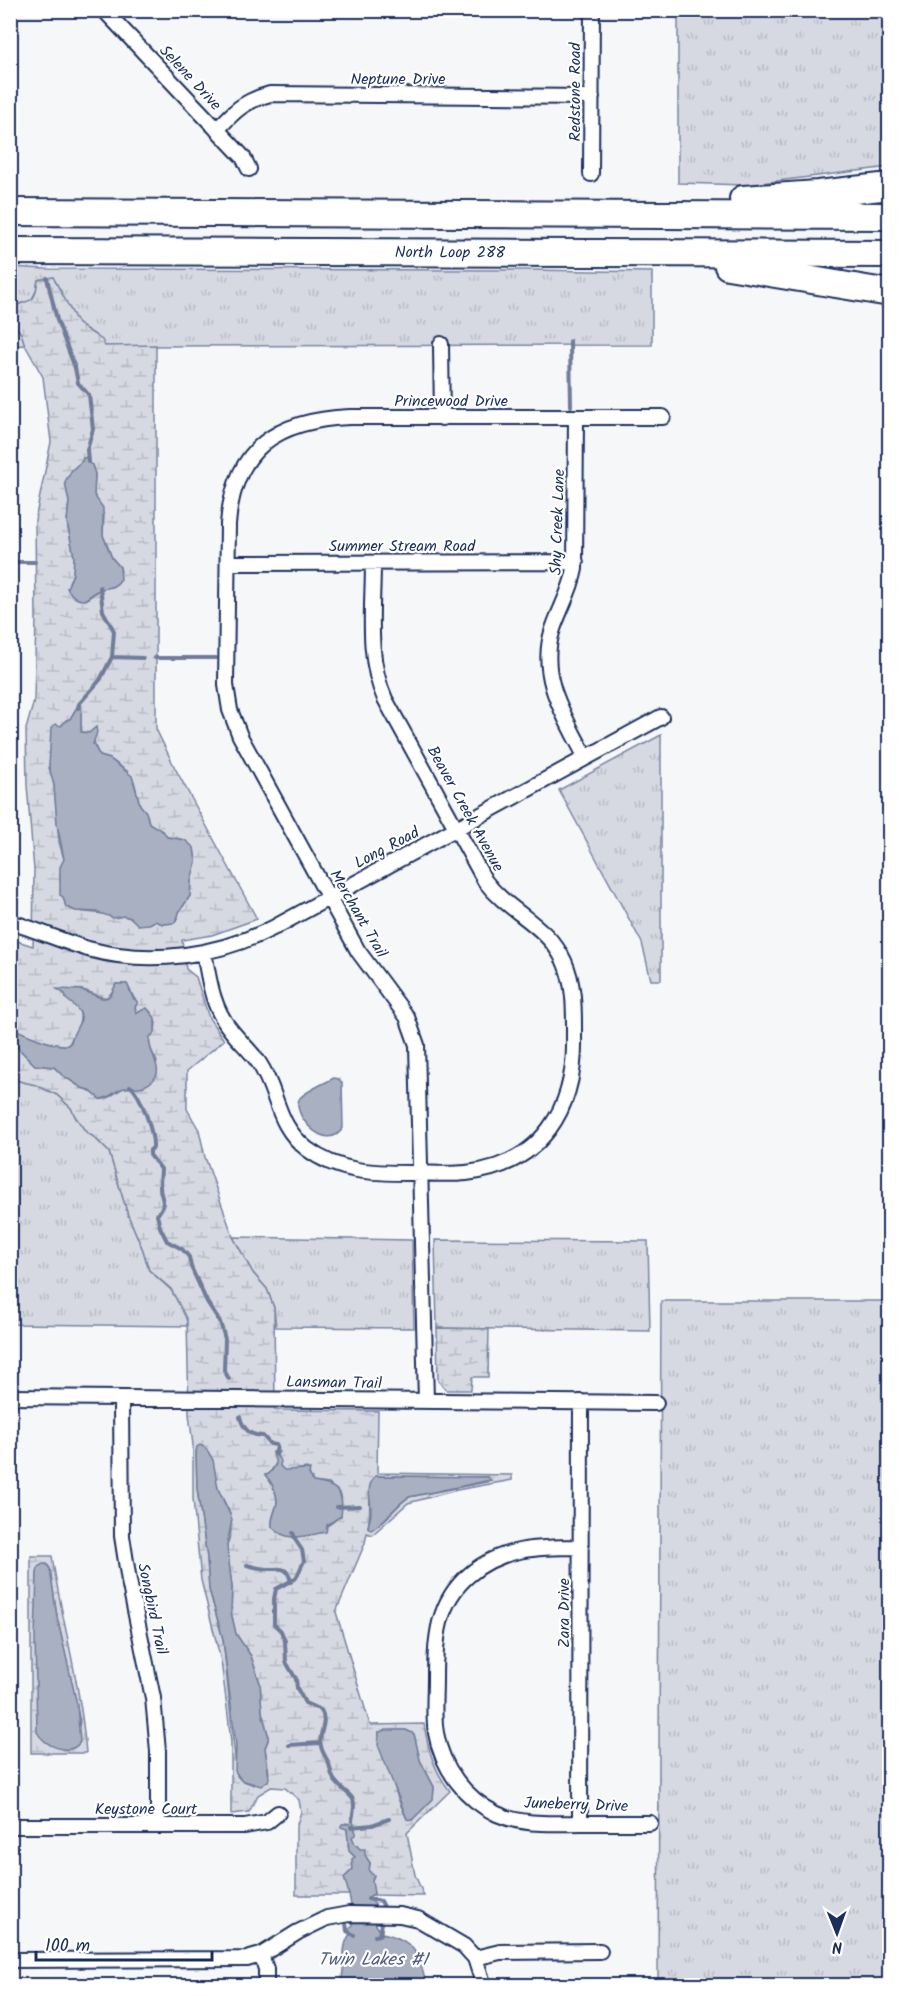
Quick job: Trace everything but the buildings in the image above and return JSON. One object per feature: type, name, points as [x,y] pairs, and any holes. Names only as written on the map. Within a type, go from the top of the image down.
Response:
[{"type":"highway","points":[[429,214],[518,205],[778,198],[890,186]]},
{"type":"highway","points":[[10,212],[890,216]]},
{"type":"highway","name":"North Loop 288","points":[[10,251],[890,254]]},
{"type":"highway","points":[[566,252],[643,257],[750,269],[890,293]]},
{"type":"street","name":"Selene Drive","points":[[104,10],[243,157],[249,169]]},
{"type":"street","name":"Redstone Road","points":[[591,174],[592,10]]},
{"type":"street","name":"Neptune Drive","points":[[217,130],[243,105],[270,94],[592,97]]},
{"type":"street","points":[[441,344],[442,418]]},
{"type":"street","name":"Shy Creek Lane","points":[[576,417],[576,562],[570,589],[553,629],[548,662],[550,681],[556,700],[586,758]]},
{"type":"street","name":"Princewood Drive","points":[[251,457],[261,445],[290,427],[308,422],[343,418],[663,417]]},
{"type":"street","name":"Merchant Trail","points":[[251,457],[240,475],[231,502],[228,524],[226,685],[230,710],[240,736],[363,959],[398,1003],[411,1024],[418,1058],[426,1401]]},
{"type":"street","name":"Summer Stream Road","points":[[228,563],[576,562]]},
{"type":"street","name":"Beaver Creek Avenue","points":[[204,952],[211,990],[221,1015],[261,1066],[282,1118],[302,1144],[319,1156],[348,1169],[374,1172],[465,1173],[488,1169],[508,1162],[528,1150],[546,1134],[557,1119],[570,1086],[574,1065],[573,996],[567,969],[551,939],[490,888],[390,709],[379,684],[373,652],[373,563]]},
{"type":"street","name":"Long Road","points":[[10,922],[90,949],[118,955],[165,957],[204,952],[236,944],[263,933],[329,898],[661,717]]},
{"type":"street","name":"Lansman Trail","points":[[10,1397],[656,1403]]},
{"type":"street","name":"Songbird Trail","points":[[121,1399],[122,1536],[153,1698],[158,1751],[158,1826]]},
{"type":"street","name":"Zara Drive","points":[[580,1823],[581,1402]]},
{"type":"street","name":"Juneberry Drive","points":[[580,1547],[546,1547],[513,1551],[486,1562],[456,1587],[446,1603],[438,1630],[435,1657],[435,1715],[438,1741],[447,1766],[462,1788],[482,1805],[505,1817],[524,1822],[650,1823]]},
{"type":"street","name":"Keystone Court","points":[[10,1826],[253,1825],[267,1822],[278,1813]]},
{"type":"street","points":[[10,1960],[247,1959],[261,1955],[315,1922],[327,1918],[349,1914],[382,1915],[418,1919],[464,1946],[475,1958],[484,1986]]},
{"type":"street","points":[[475,1958],[501,1952],[600,1951]]},
{"type":"street","points":[[261,1955],[266,1969],[266,1986]]},
{"type":"green space","points":[[678,11],[889,11],[889,167],[746,185],[678,183]]},
{"type":"green space","points":[[10,267],[652,272],[652,345],[105,346],[94,334],[78,324],[53,277],[38,280],[31,301],[19,304],[13,323],[21,333],[25,345],[11,346]]},
{"type":"green space","points":[[53,277],[78,324],[102,340],[105,346],[156,345],[156,729],[257,919],[212,935],[182,940],[186,969],[196,977],[209,1018],[224,1040],[187,1071],[187,1109],[199,1130],[205,1157],[233,1237],[253,1273],[267,1289],[274,1308],[275,1410],[378,1411],[377,1473],[512,1475],[512,1480],[457,1490],[408,1503],[372,1535],[367,1533],[336,1612],[370,1725],[424,1724],[433,1759],[450,1791],[407,1833],[415,1875],[424,1896],[372,1895],[374,1894],[369,1871],[370,1863],[353,1841],[352,1837],[356,1834],[352,1819],[350,1824],[346,1823],[341,1826],[347,1829],[349,1851],[355,1857],[352,1859],[353,1869],[344,1878],[349,1889],[348,1895],[296,1895],[296,1827],[301,1812],[299,1800],[285,1788],[271,1787],[258,1795],[249,1812],[231,1814],[231,1743],[228,1715],[221,1661],[201,1580],[193,1499],[193,1445],[189,1414],[187,1320],[171,1289],[149,1270],[128,1215],[109,1152],[86,1132],[71,1108],[57,1095],[36,1085],[11,1079],[11,1031],[17,1038],[17,1047],[35,1065],[54,1067],[62,1075],[100,1099],[106,1099],[123,1088],[146,1085],[157,1062],[148,1043],[150,1036],[155,1032],[156,1023],[150,1011],[143,1010],[136,1013],[135,1000],[127,984],[116,984],[107,997],[80,990],[62,991],[80,1014],[78,1025],[68,1045],[48,1042],[12,1028],[11,1030],[11,939],[33,946],[34,870],[27,785],[26,729],[34,701],[35,520],[51,442],[43,377],[21,333],[13,323],[14,308],[33,299],[38,280]],"holes":[[[82,461],[92,465],[95,474],[94,495],[104,516],[103,535],[112,558],[120,567],[121,572],[113,587],[100,589],[86,600],[69,582],[73,574],[74,556],[67,522],[69,502],[65,482],[72,470]],[[77,707],[81,707],[81,732],[89,733],[95,728],[94,742],[100,756],[110,759],[127,771],[134,781],[140,805],[146,812],[149,823],[167,837],[180,839],[194,848],[196,862],[190,896],[174,923],[163,924],[155,921],[149,924],[124,916],[76,911],[66,907],[60,877],[64,859],[59,842],[54,785],[49,767],[52,743],[58,726],[70,719]],[[276,1451],[280,1466],[284,1471],[307,1468],[313,1482],[329,1484],[341,1495],[340,1514],[327,1526],[325,1532],[293,1536],[272,1527],[277,1499],[267,1477],[277,1462],[273,1453]],[[196,1452],[214,1468],[218,1489],[230,1513],[231,1532],[227,1546],[232,1587],[231,1612],[236,1634],[251,1656],[260,1683],[262,1712],[268,1734],[265,1748],[269,1773],[254,1785],[237,1776],[223,1639],[209,1589],[197,1488]],[[376,1476],[487,1477],[487,1482],[409,1497],[386,1519],[368,1527],[373,1482]],[[406,1730],[414,1734],[420,1760],[434,1787],[433,1799],[412,1820],[407,1819],[398,1799],[379,1732]]]},
{"type":"green space","points":[[661,735],[661,980],[651,980],[642,943],[559,790]]},
{"type":"green space","points":[[10,1079],[36,1085],[57,1095],[71,1108],[86,1132],[109,1152],[128,1215],[149,1270],[171,1290],[185,1314],[188,1326],[11,1324]]},
{"type":"green space","points":[[233,1237],[412,1240],[414,1328],[276,1327],[274,1308],[267,1289],[253,1273]]},
{"type":"green space","points":[[435,1240],[648,1241],[650,1331],[437,1328]]},
{"type":"green space","points":[[661,1301],[889,1301],[889,1985],[658,1986]]},
{"type":"green space","points":[[437,1328],[489,1329],[488,1377],[472,1377],[471,1390],[447,1390],[438,1381]]},
{"type":"green space","points":[[31,1556],[52,1556],[76,1679],[86,1753],[31,1753]],"holes":[[[47,1564],[50,1569],[57,1617],[80,1722],[73,1748],[64,1749],[55,1746],[36,1673],[37,1574],[39,1567]]]},
{"type":"water","points":[[88,457],[95,474],[94,495],[103,508],[103,535],[112,558],[120,567],[121,579],[115,585],[98,590],[87,598],[79,600],[67,588],[73,574],[74,556],[67,522],[69,502],[65,482],[83,458]]},
{"type":"water","points":[[79,704],[81,732],[89,733],[96,727],[97,732],[93,744],[100,756],[110,759],[132,776],[140,805],[146,812],[149,823],[164,832],[167,837],[185,840],[194,848],[196,862],[190,896],[174,923],[163,924],[155,921],[138,925],[131,918],[124,916],[114,918],[97,912],[76,911],[66,907],[60,895],[60,867],[64,859],[57,824],[54,785],[49,767],[51,728],[55,724],[61,726],[70,719]]},
{"type":"water","points":[[116,984],[127,984],[133,998],[138,1002],[135,1007],[136,1013],[147,1008],[155,1018],[155,1032],[150,1037],[149,1043],[157,1069],[152,1081],[142,1087],[122,1089],[100,1099],[62,1075],[54,1067],[35,1065],[17,1047],[17,1038],[11,1031],[12,1028],[55,1044],[68,1045],[71,1042],[81,1015],[66,999],[65,994],[57,989],[82,990],[106,998],[111,995]]},
{"type":"water","points":[[334,1078],[339,1079],[342,1083],[343,1128],[336,1135],[328,1137],[319,1134],[304,1121],[298,1104],[303,1095]]},
{"type":"water","points":[[200,1445],[206,1448],[213,1460],[218,1489],[232,1519],[227,1546],[232,1587],[231,1612],[236,1634],[251,1656],[260,1683],[262,1712],[268,1734],[265,1748],[269,1778],[261,1786],[241,1780],[235,1771],[236,1746],[223,1639],[209,1589],[197,1488],[196,1452]]},
{"type":"water","points":[[273,1452],[279,1452],[276,1456],[281,1461],[280,1466],[284,1470],[310,1469],[309,1474],[313,1482],[328,1485],[337,1490],[342,1500],[341,1516],[327,1525],[326,1532],[291,1537],[272,1527],[277,1499],[273,1486],[265,1475],[269,1474],[276,1464]]},
{"type":"water","points":[[375,1476],[487,1477],[491,1480],[409,1497],[371,1530],[368,1527],[371,1511],[369,1489]]},
{"type":"water","points":[[47,1564],[50,1569],[57,1617],[77,1704],[80,1742],[70,1749],[57,1748],[45,1742],[37,1732],[35,1638],[37,1574],[38,1567]]},
{"type":"water","points":[[406,1730],[414,1734],[420,1760],[434,1787],[433,1799],[412,1820],[407,1819],[378,1745],[379,1732]]},
{"type":"water","name":"Twin Lakes #1","points":[[352,1817],[356,1834],[352,1837],[360,1849],[365,1849],[365,1855],[370,1863],[369,1871],[374,1876],[372,1880],[374,1894],[370,1896],[370,1900],[375,1904],[378,1934],[382,1935],[382,1933],[402,1940],[414,1950],[426,1985],[340,1986],[345,1944],[351,1933],[348,1929],[353,1925],[348,1889],[344,1878],[353,1869],[352,1859],[355,1857],[349,1851],[347,1829],[341,1827],[342,1824],[350,1824]]},
{"type":"waterway","points":[[47,278],[57,320],[75,368],[78,383],[89,395],[93,429],[87,450],[88,462]]},
{"type":"waterway","points":[[570,341],[571,406]]},
{"type":"waterway","points":[[10,562],[35,562]]},
{"type":"waterway","points":[[78,708],[100,680],[112,657],[114,631],[103,611],[100,587]]},
{"type":"waterway","points":[[112,657],[143,658]]},
{"type":"waterway","points":[[155,658],[216,658]]},
{"type":"waterway","points":[[130,1086],[138,1097],[149,1124],[153,1141],[150,1155],[161,1169],[160,1190],[163,1203],[157,1215],[160,1227],[167,1241],[182,1249],[189,1257],[191,1267],[207,1302],[220,1322],[225,1339],[224,1370],[229,1379]]},
{"type":"waterway","points":[[240,1417],[248,1431],[263,1436],[270,1444],[276,1445],[275,1454]]},
{"type":"waterway","points":[[337,1507],[360,1506]]},
{"type":"waterway","points":[[293,1533],[302,1550],[304,1561],[296,1578],[276,1589],[274,1624],[281,1631],[285,1641],[286,1662],[296,1679],[297,1688],[305,1703],[321,1710],[323,1715],[320,1742],[334,1779],[353,1800],[352,1820]]},
{"type":"waterway","points":[[247,1565],[263,1569],[285,1570],[291,1582]]},
{"type":"waterway","points":[[289,1745],[320,1743]]},
{"type":"waterway","points":[[351,1827],[372,1825],[389,1819]]},
{"type":"waterway","points":[[368,1899],[381,1901],[384,1907]]},
{"type":"waterway","points":[[346,1923],[347,1931],[354,1935]]},
{"type":"waterway","points":[[375,1936],[380,1935],[382,1923]]}]
